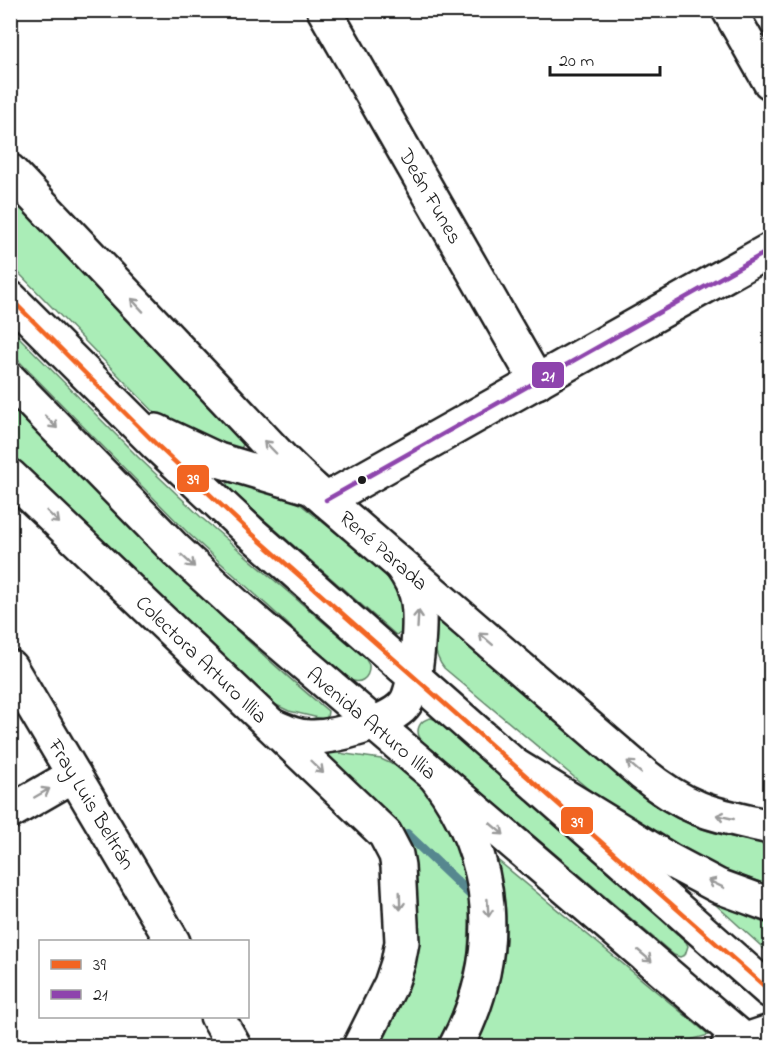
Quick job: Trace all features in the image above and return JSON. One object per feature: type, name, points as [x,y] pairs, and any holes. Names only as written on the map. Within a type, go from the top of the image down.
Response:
[{"type":"main road","name":"Deán Funes","points":[[324,10],[537,382]]},
{"type":"main road","points":[[729,10],[771,82]]},
{"type":"main road","name":"René Parada","points":[[10,171],[270,448],[319,494],[643,774],[681,801],[711,814],[771,827]]},
{"type":"main road","points":[[127,416],[198,452],[319,494],[537,382],[771,250]]},
{"type":"main road","points":[[10,298],[127,416],[242,525],[771,991]]},
{"type":"main road","name":"Avenida Arturo Illia","points":[[10,380],[176,550],[255,622],[749,1042]]},
{"type":"main road","name":"Colectora Arturo Illia","points":[[10,476],[385,834],[396,855],[399,877],[400,952],[392,984],[360,1047]]},
{"type":"main road","points":[[274,727],[292,735],[310,737],[327,735],[373,724],[389,717],[403,706],[411,692],[415,677],[418,602],[410,579],[401,565]]},
{"type":"main road","name":"Fray Luis Beltrán","points":[[10,667],[171,940]]},
{"type":"main road","points":[[514,765],[669,860],[718,886],[771,905]]},
{"type":"main road","points":[[10,812],[74,775]]},
{"type":"main road","points":[[436,777],[456,806],[473,840],[483,876],[488,915],[487,954],[479,992],[466,1028],[456,1047]]},
{"type":"main road","points":[[218,1018],[234,1047]]},
{"type":"green space","points":[[10,192],[241,441],[243,445],[240,450],[163,420],[11,265]]},
{"type":"green space","points":[[10,328],[203,519],[365,658],[369,665],[366,677],[359,681],[347,678],[189,534],[11,353]]},
{"type":"green space","points":[[10,406],[205,601],[328,711],[327,718],[289,711],[270,702],[11,458]]},
{"type":"green space","points":[[230,480],[289,495],[386,573],[395,586],[400,601],[403,633],[396,635],[229,489],[227,484]]},
{"type":"green space","points":[[437,617],[651,803],[681,820],[709,831],[770,845],[770,885],[715,868],[679,851],[599,798],[444,668],[437,656],[435,644],[434,631]]},
{"type":"green space","points":[[431,718],[439,721],[686,942],[688,946],[685,955],[680,957],[674,955],[422,741],[418,733],[419,726],[423,721]]},
{"type":"green space","points":[[331,752],[381,759],[396,766],[431,795],[464,854],[470,894],[468,955],[459,993],[436,1046],[381,1046],[411,983],[417,959],[417,933],[407,834],[329,759],[327,755]]},
{"type":"green space","points":[[495,858],[709,1035],[667,1046],[474,1046],[494,1000],[505,954],[506,907]]},
{"type":"green space","points":[[705,895],[770,925],[770,954]]},
{"type":"waterway","points":[[407,834],[470,894]]},
{"type":"transit line","name":"21","points":[[326,500],[770,250]]},
{"type":"transit line","name":"39","points":[[10,298],[157,445],[250,532],[770,991]]}]
